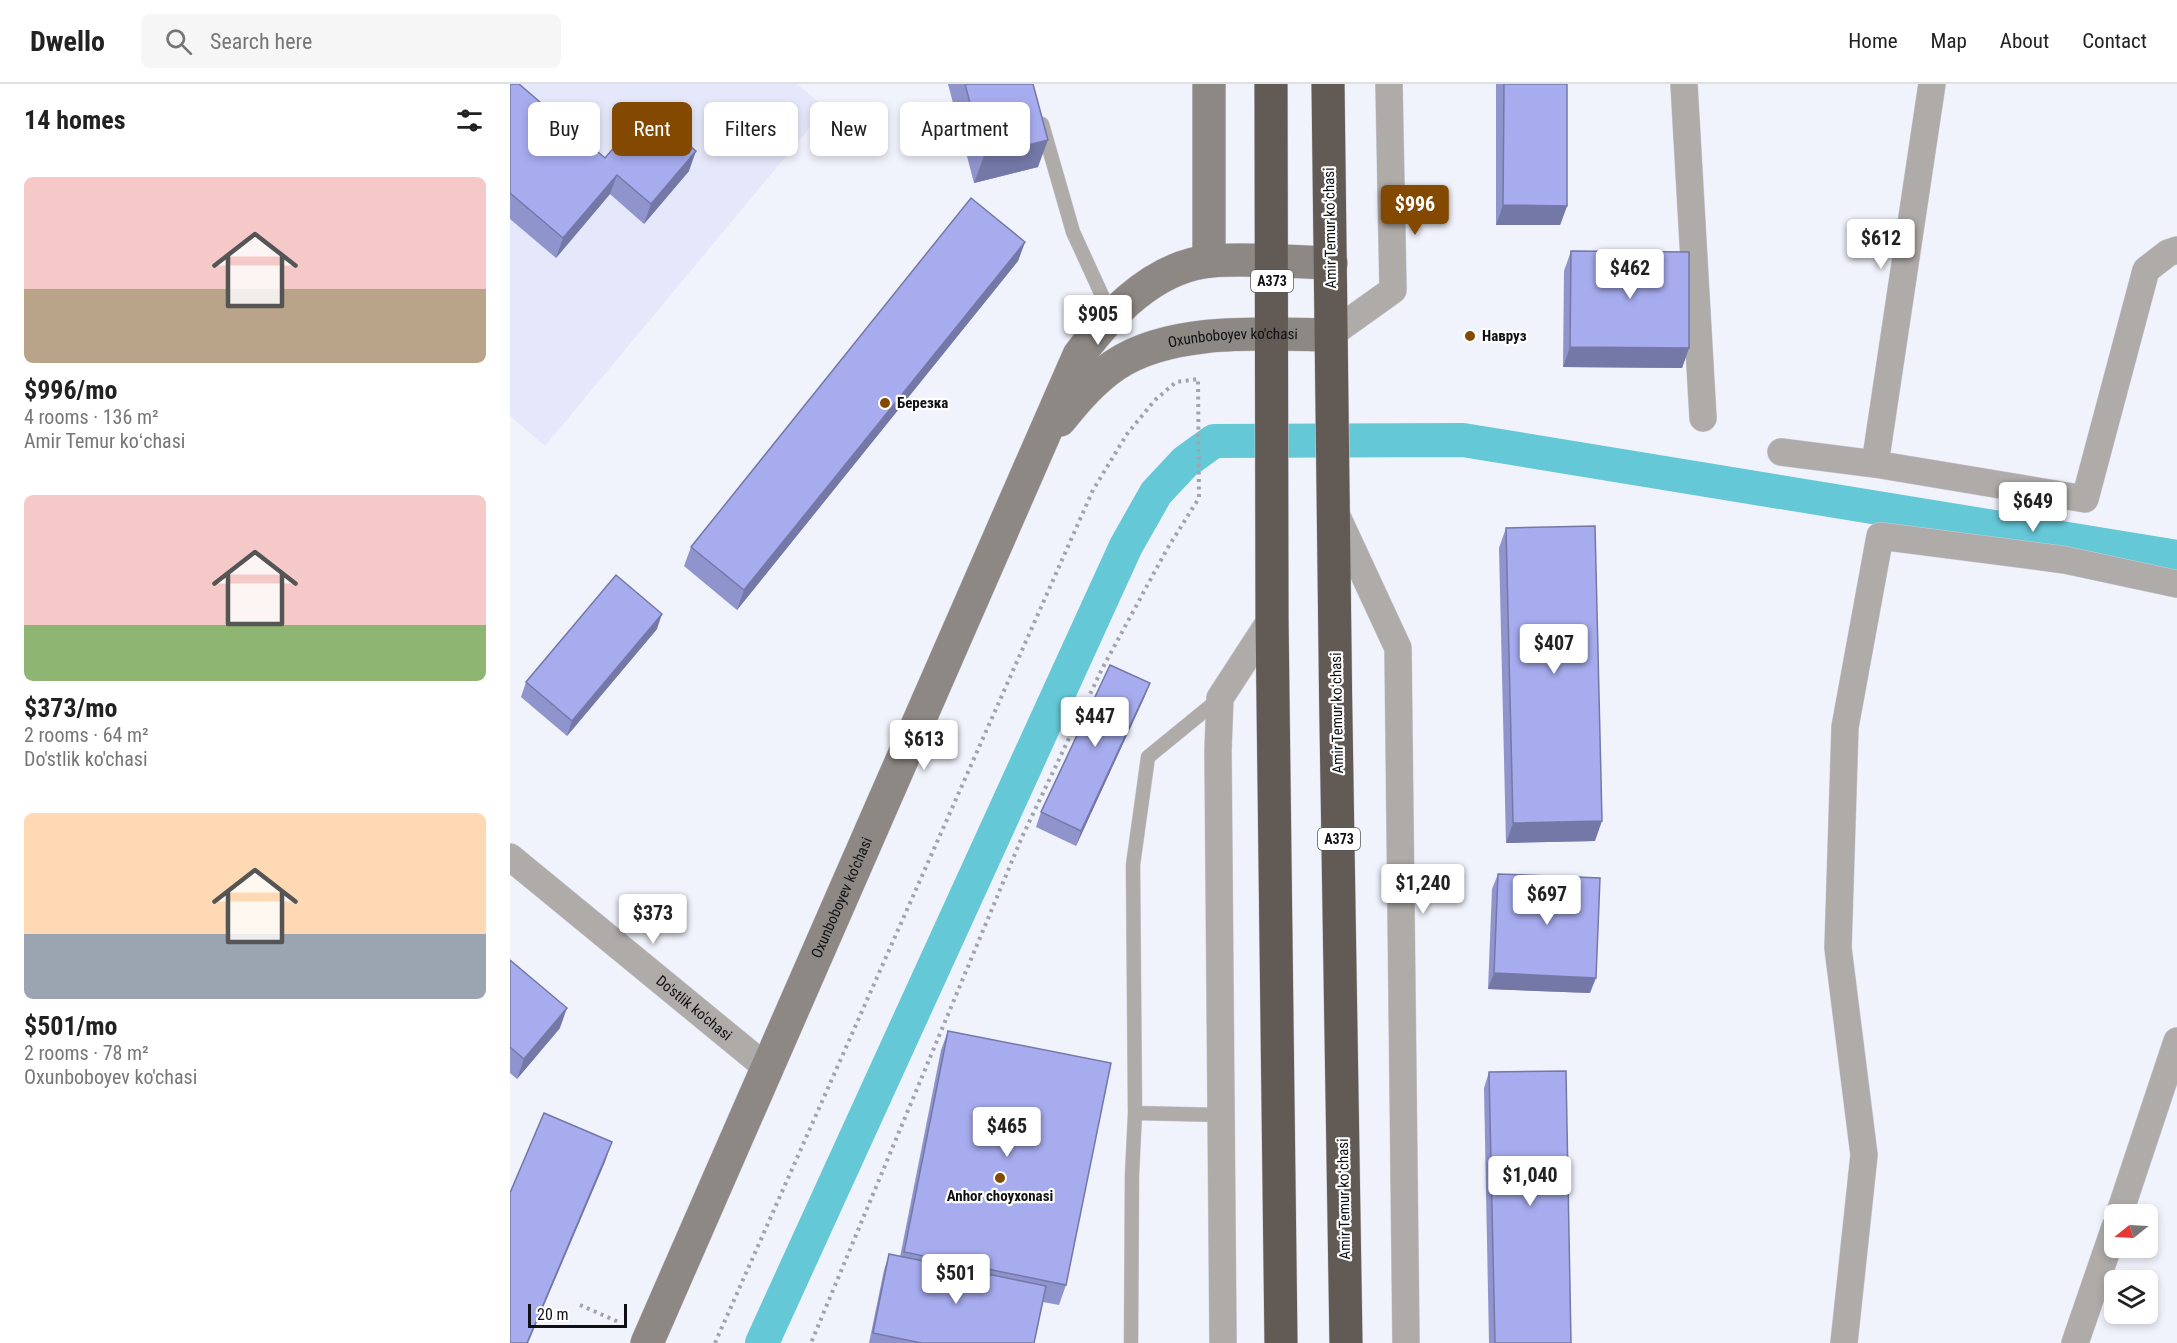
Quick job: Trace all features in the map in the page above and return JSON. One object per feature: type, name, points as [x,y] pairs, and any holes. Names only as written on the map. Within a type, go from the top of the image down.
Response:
[{"type":"highway","name":"A373","points":[[1271,84],[1272,618],[1281,1343]]},
{"type":"highway","name":"Amir Temur koʻchasi","points":[[1328,84],[1346,1343]]},
{"type":"main road","points":[[1209,84],[1209,261]]},
{"type":"main road","name":"Oxunboboyev ko'chasi","points":[[647,1343],[1079,355],[1111,315],[1136,294],[1163,277],[1193,265],[1209,261],[1330,263]]},
{"type":"main road","points":[[1111,315],[1131,356]]},
{"type":"main road","name":"Oxunboboyev ko'chasi","points":[[1035,453],[1079,396],[1103,374],[1131,356],[1149,348],[1189,339],[1272,334],[1330,335]]},
{"type":"street","points":[[1330,335],[1393,290],[1389,84]]},
{"type":"street","points":[[1684,84],[1703,418]]},
{"type":"street","points":[[1875,464],[1932,84]]},
{"type":"street","points":[[1781,452],[1875,464],[2085,499],[2146,270],[2168,253],[2177,250]]},
{"type":"street","points":[[1334,511],[1398,648],[1406,1343]]},
{"type":"street","points":[[1844,1343],[1864,1155],[1838,948],[1845,727],[1880,536],[2065,560],[2177,584]]},
{"type":"street","points":[[1223,1343],[1218,762],[1220,698],[1272,618]]},
{"type":"street","name":"Do'stlik ko'chasi","points":[[510,857],[767,1068]]},
{"type":"street","points":[[2123,1204],[2177,1041]]},
{"type":"street","points":[[2075,1343],[2104,1258]]},
{"type":"lane","points":[[1038,107],[1073,232],[1111,315]]},
{"type":"lane","points":[[1131,1343],[1135,1113],[1133,865],[1148,758],[1220,698]]},
{"type":"lane","points":[[1135,1113],[1221,1114]]},
{"type":"path","points":[[715,1343],[1093,490],[1127,434],[1155,400],[1176,382],[1198,379],[1199,498],[1167,549],[1102,669],[1022,837],[811,1343]]},
{"type":"shaded area","points":[[510,84],[797,84],[819,102],[810,102],[810,127],[798,142],[798,102],[704,102],[704,156],[786,156],[545,446],[510,416]]},
{"type":"building","points":[[510,84],[519,84],[540,102],[528,102],[528,156],[600,156],[600,154],[605,158],[612,150],[612,156],[692,156],[651,204],[617,175],[563,238],[510,193]]},
{"type":"building","points":[[965,84],[1033,84],[1048,140],[1030,144],[1030,102],[970,102]]},
{"type":"building","points":[[1504,84],[1567,84],[1567,206],[1503,205]]},
{"type":"building","points":[[971,198],[1025,242],[744,590],[691,547]]},
{"type":"building","points":[[1571,251],[1689,252],[1689,348],[1570,347]]},
{"type":"building","points":[[1595,526],[1602,821],[1513,823],[1506,528]]},
{"type":"building","points":[[616,575],[662,614],[572,721],[526,682]]},
{"type":"building","points":[[1110,665],[1150,683],[1081,831],[1041,812]]},
{"type":"building","points":[[1498,874],[1600,878],[1596,978],[1494,973]]},
{"type":"building","points":[[510,960],[567,1008],[524,1059],[510,1047]]},
{"type":"building","name":"Anhor choyxonasi","points":[[948,1031],[1111,1063],[1066,1285],[904,1252]]},
{"type":"building","points":[[1566,1071],[1571,1343],[1495,1343],[1489,1072]]},
{"type":"building","points":[[544,1113],[612,1142],[527,1343],[510,1343],[510,1193]]},
{"type":"building","points":[[889,1254],[1046,1286],[1034,1343],[921,1343],[873,1333]]},
{"type":"waterway","points":[[762,1343],[1126,546],[1156,493],[1185,462],[1214,441],[1463,440],[2177,557]]},
{"type":"place","name":"Навруз","points":[[1470,336]]},
{"type":"place","name":"Березка","points":[[885,403]]},
{"type":"place","name":"Anhor choyxonasi","points":[[1000,1178]]}]
